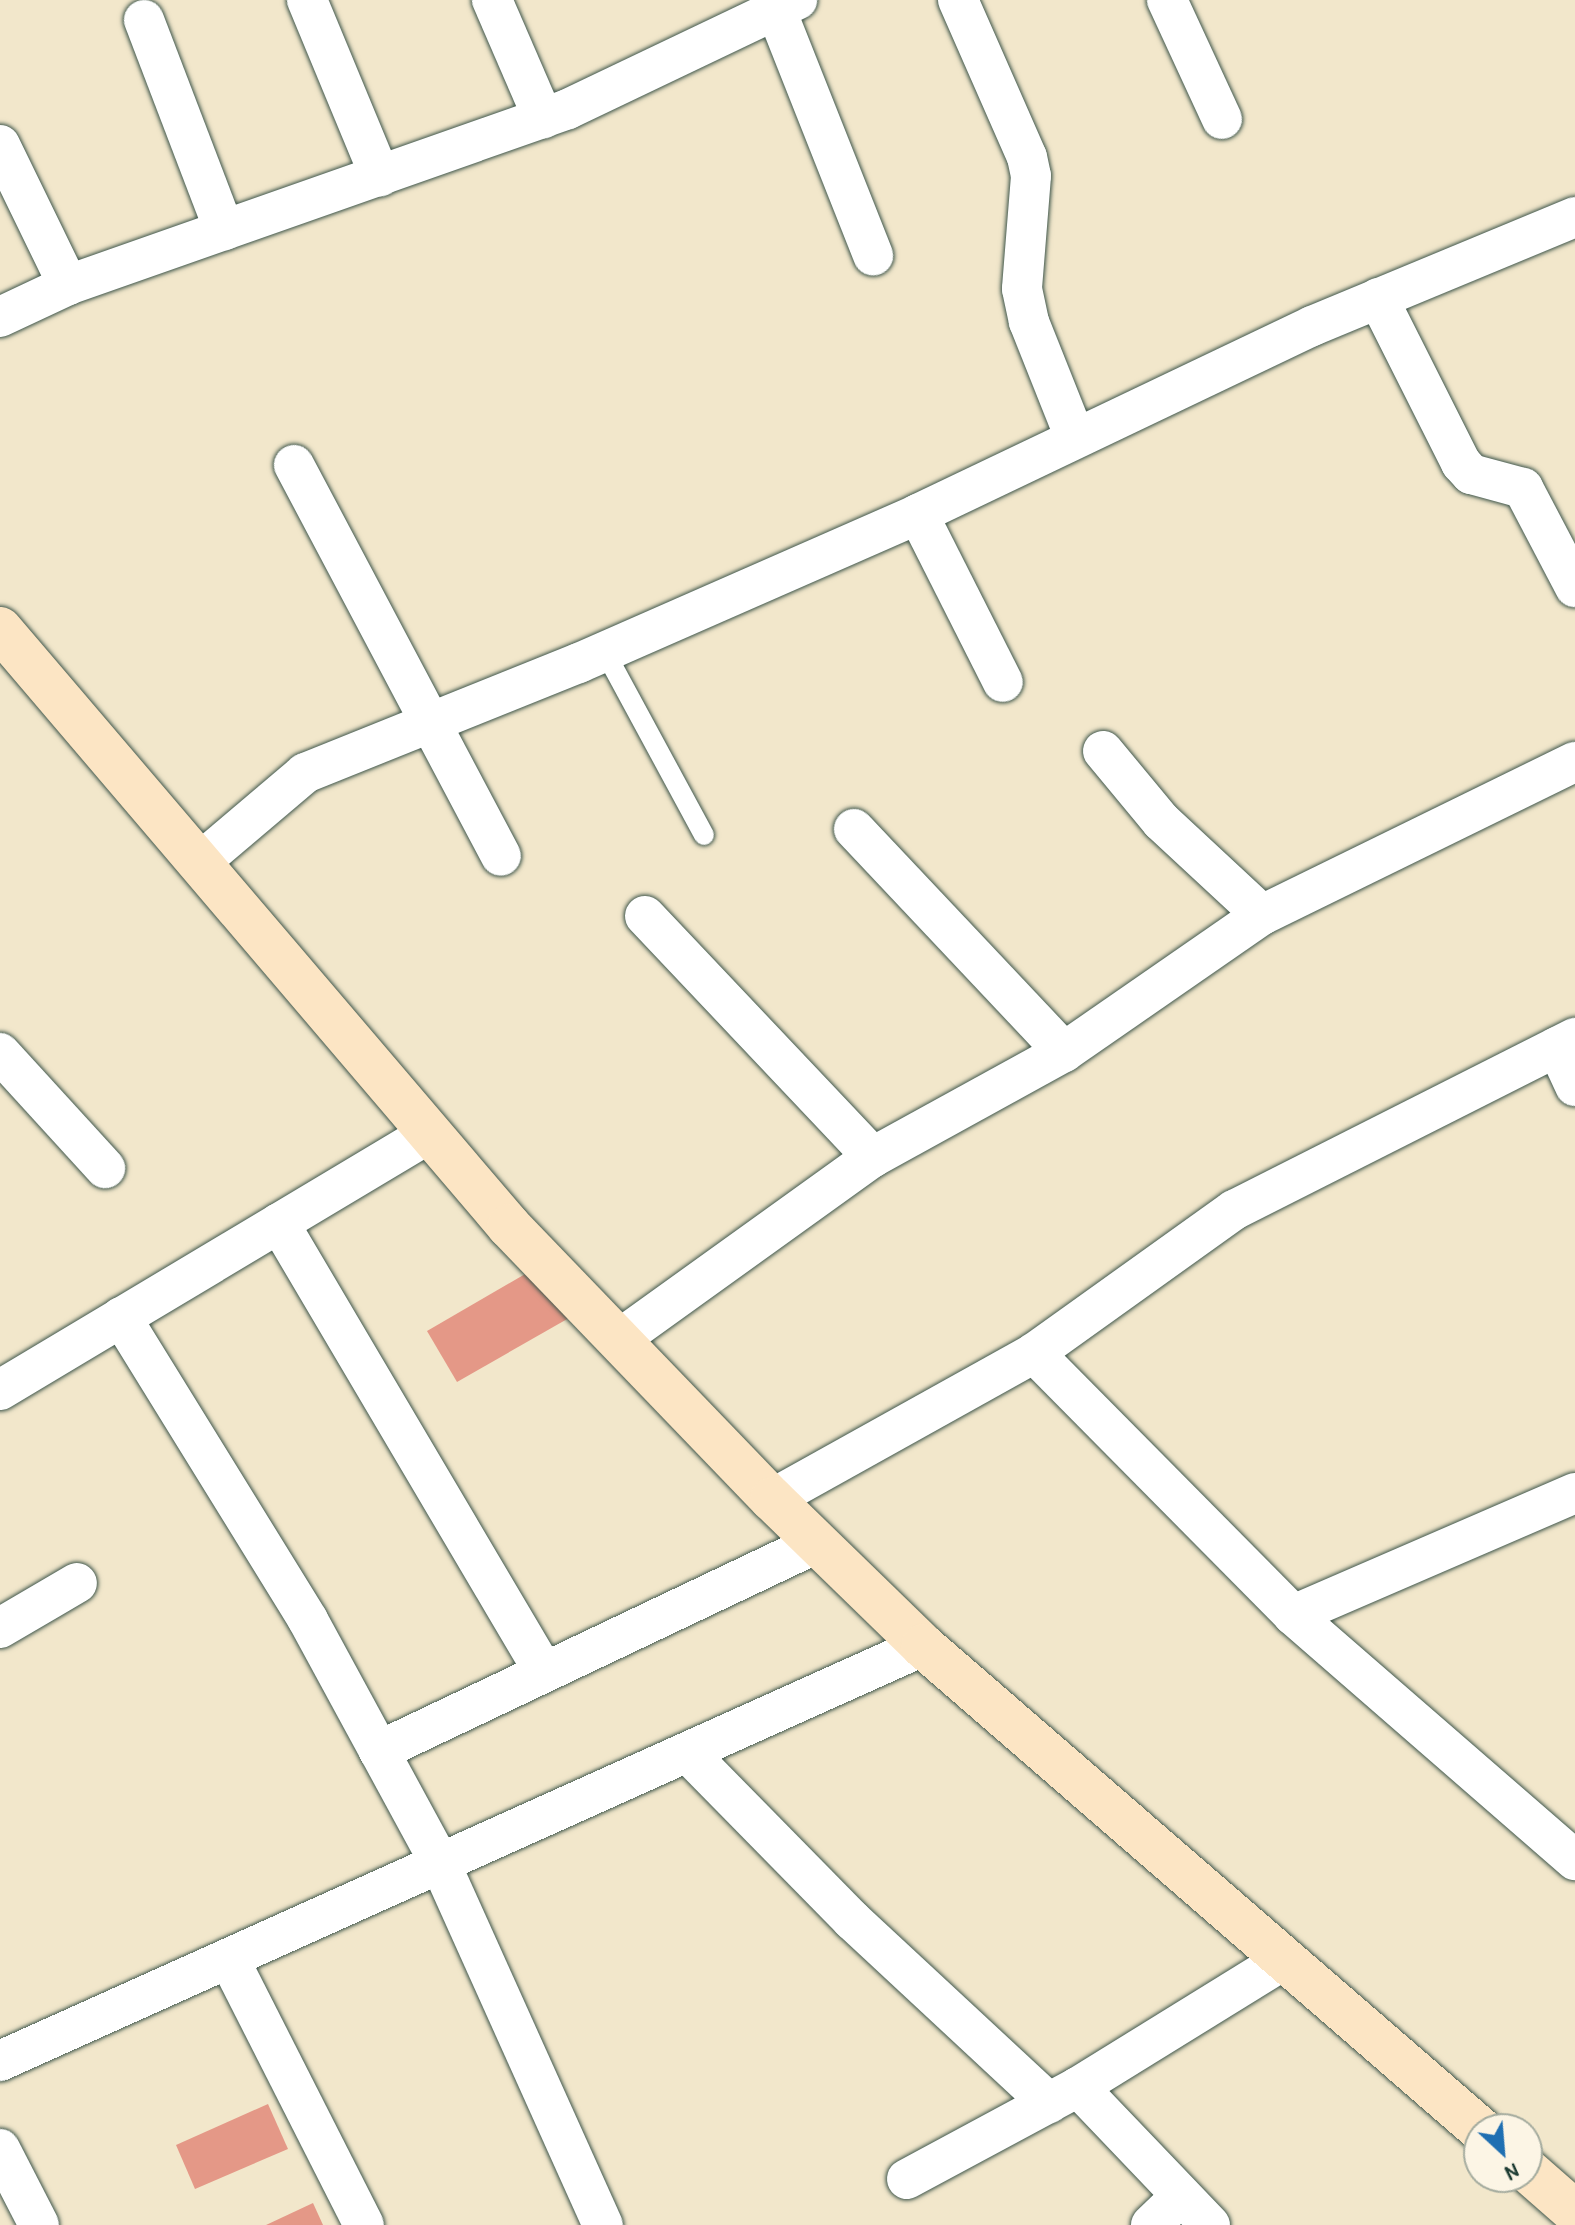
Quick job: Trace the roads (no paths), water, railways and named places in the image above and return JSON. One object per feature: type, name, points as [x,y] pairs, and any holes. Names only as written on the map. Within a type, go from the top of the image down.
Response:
[{"type":"street","points":[[307,0],[380,176]]},
{"type":"street","points":[[492,0],[543,118]]},
{"type":"street","points":[[958,0],[1027,157],[1031,176],[1022,289],[1029,322],[1074,435]]},
{"type":"street","points":[[1167,0],[1222,119]]},
{"type":"street","points":[[0,317],[68,285],[543,118],[786,5],[873,255]]},
{"type":"street","points":[[144,20],[224,230]]},
{"type":"street","points":[[0,145],[68,285]]},
{"type":"street","points":[[199,863],[305,773],[605,652],[918,514],[1074,435],[1378,298],[1575,217]]},
{"type":"street","points":[[1378,298],[1461,463],[1471,474],[1523,488],[1575,587]]},
{"type":"street","points":[[294,465],[428,724],[501,856]]},
{"type":"street","points":[[918,514],[1003,682]]},
{"type":"street","points":[[1,632],[509,1226],[621,1338],[772,1499],[923,1646],[1463,2114]]},
{"type":"street","points":[[1103,751],[1161,821],[1262,915]]},
{"type":"street","points":[[621,1338],[873,1157],[1064,1052],[1262,915],[1575,762]]},
{"type":"street","points":[[854,829],[1064,1052]]},
{"type":"street","points":[[645,916],[873,1157]]},
{"type":"street","points":[[772,1499],[1034,1353],[1234,1210],[1566,1043],[1575,1086]]},
{"type":"street","points":[[0,1053],[105,1168]]},
{"type":"street","points":[[0,1390],[430,1133]]},
{"type":"street","points":[[279,1223],[544,1672]]},
{"type":"street","points":[[121,1317],[308,1620],[441,1865],[603,2225]]},
{"type":"street","points":[[1034,1353],[1293,1615],[1575,1860]]},
{"type":"street","points":[[1293,1615],[1575,1493]]},
{"type":"street","points":[[379,1751],[817,1543]]},
{"type":"street","points":[[0,1628],[77,1583]]},
{"type":"street","points":[[0,2061],[923,1646]]},
{"type":"street","points":[[688,1753],[852,1920],[1064,2095],[1210,2225]]},
{"type":"street","points":[[229,1959],[364,2225]]},
{"type":"street","points":[[907,2179],[1064,2095],[1284,1960]]},
{"type":"street","points":[[0,2149],[39,2225]]},
{"type":"street","points":[[1543,2184],[1575,2212]]},
{"type":"street","points":[[1151,2225],[1181,2196]]},
{"type":"lane","points":[[605,652],[704,835]]}]
